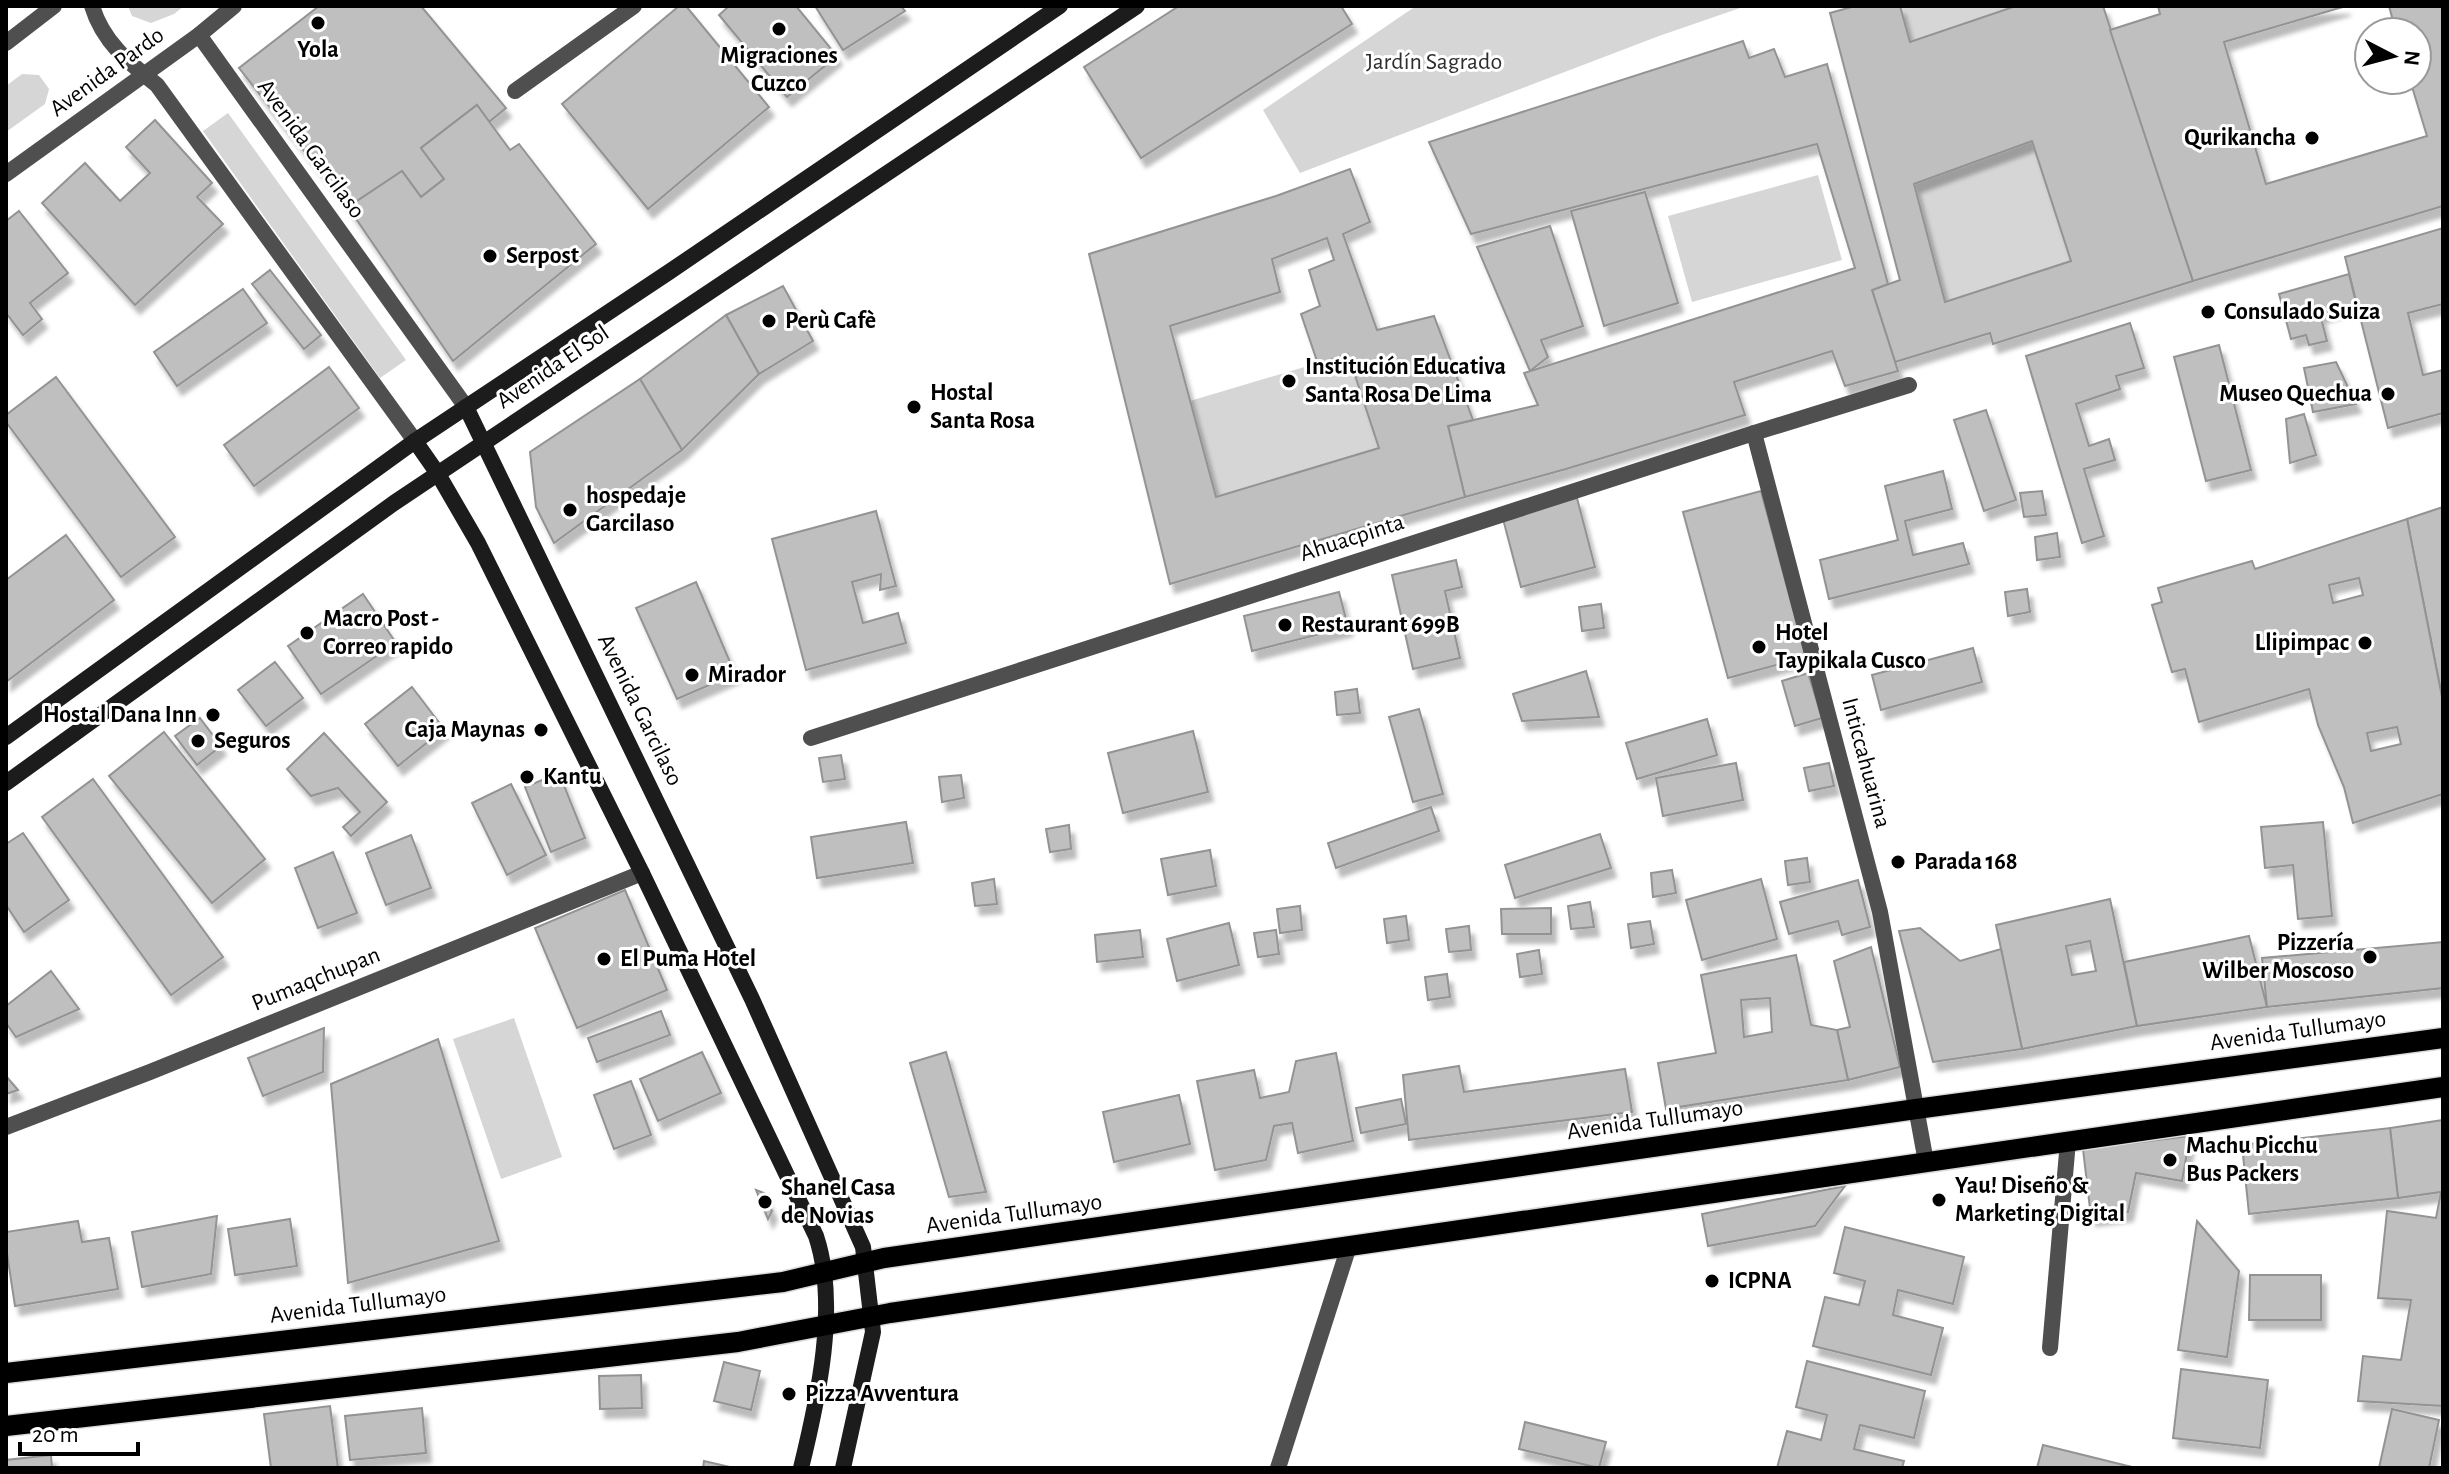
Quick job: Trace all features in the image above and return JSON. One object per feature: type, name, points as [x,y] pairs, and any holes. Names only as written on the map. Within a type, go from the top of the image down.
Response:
[{"type":"main road","name":"Avenida Tullumayo","points":[[6,1373],[769,1284],[870,1261],[1916,1109],[2443,1038]]},
{"type":"main road","points":[[6,1426],[738,1342],[880,1315],[2443,1087]]},
{"type":"street","points":[[6,43],[54,6]]},
{"type":"street","points":[[92,6],[98,25],[120,54],[157,85],[438,474],[478,543],[642,873],[806,1213],[822,1254],[817,1274],[826,1307],[825,1327],[810,1431],[801,1468]]},
{"type":"street","name":"Avenida Pardo","points":[[6,174],[199,35],[234,6]]},
{"type":"street","points":[[515,91],[634,6]]},
{"type":"street","name":"Avenida El Sol","points":[[6,737],[415,441],[1060,6]]},
{"type":"street","name":"Avenida El Sol","points":[[6,783],[438,474],[1137,6]]},
{"type":"street","name":"Avenida Garcilaso","points":[[199,35],[466,407],[752,999],[870,1261],[880,1315],[843,1468]]},
{"type":"street","name":"Ahuacpinta","points":[[811,738],[1909,385]]},
{"type":"street","name":"Inticcahuarina","points":[[1754,433],[1880,912],[1926,1162]]},
{"type":"street","name":"Pumaqchupan","points":[[6,1127],[110,1089],[642,873]]},
{"type":"street","points":[[2050,1348],[2068,1141]]},
{"type":"street","points":[[1278,1468],[1349,1246]]},
{"type":"green space","points":[[128,6],[184,6],[174,14],[151,23],[132,16]]},
{"type":"green space","name":"Jardín Sagrado","points":[[1416,6],[1746,6],[1659,36],[1300,173],[1263,110]]},
{"type":"green space","points":[[1900,6],[2016,6],[1910,42]]},
{"type":"green space","points":[[22,74],[39,75],[49,89],[45,104],[6,132],[6,86]]},
{"type":"green space","points":[[228,113],[406,360],[380,378],[203,131]]},
{"type":"green space","points":[[2032,141],[2071,261],[1945,302],[1914,184]]},
{"type":"green space","points":[[1818,175],[1842,260],[1692,302],[1668,216]]},
{"type":"green space","points":[[1348,354],[1379,448],[1216,497],[1190,401]]},
{"type":"green space","points":[[514,1018],[562,1157],[501,1179],[453,1039]]},
{"type":"building","points":[[319,6],[421,6],[506,108],[489,122],[477,105],[421,148],[444,179],[421,197],[402,171],[348,207],[239,68]]},
{"type":"building","points":[[679,6],[686,6],[769,107],[648,209],[562,104]]},
{"type":"building","points":[[729,6],[796,6],[837,56],[787,97],[719,15]]},
{"type":"building","points":[[815,6],[901,6],[905,11],[843,50]]},
{"type":"building","points":[[1179,6],[1341,6],[1352,24],[1141,158],[1084,67]]},
{"type":"building","points":[[1855,6],[1900,6],[1910,42],[2016,6],[2103,6],[2193,281],[1993,344],[1990,333],[1895,362],[1872,290],[1900,280],[1830,13]],"holes":[[[2032,141],[2071,261],[1945,302],[1914,184]]]},
{"type":"building","points":[[2158,6],[2346,6],[2224,42],[2266,184],[2427,136],[2415,96],[2433,96],[2433,16],[2392,16],[2389,6],[2443,6],[2443,206],[2193,281],[2110,30],[2160,14]]},
{"type":"building","points":[[1743,41],[1749,58],[1774,49],[1785,77],[1827,64],[1888,284],[1872,290],[1898,371],[1845,386],[1832,351],[1734,382],[1745,415],[1465,497],[1448,426],[1538,405],[1524,373],[1855,268],[1817,144],[1471,234],[1429,142]]},
{"type":"building","points":[[477,105],[510,150],[519,144],[596,244],[453,361],[348,207],[402,171],[421,197],[444,179],[421,148]]},
{"type":"building","points":[[155,120],[212,183],[197,197],[223,224],[135,305],[42,203],[85,163],[120,201],[150,173],[126,147]]},
{"type":"building","name":"Institución Educativa Santa Rosa De Lima","points":[[1350,169],[1370,222],[1343,234],[1377,330],[1434,316],[1473,420],[1448,426],[1465,497],[1170,584],[1089,254],[1276,196]],"holes":[[[1327,238],[1334,260],[1309,270],[1320,306],[1301,314],[1318,364],[1348,354],[1379,448],[1216,497],[1170,326],[1280,292],[1272,259]]]},
{"type":"building","points":[[1645,192],[1678,303],[1604,326],[1571,211]]},
{"type":"building","points":[[19,211],[68,273],[30,303],[42,319],[23,335],[6,313],[6,221]]},
{"type":"building","points":[[1550,226],[1583,326],[1541,340],[1548,357],[1530,371],[1477,247]]},
{"type":"building","points":[[2443,228],[2443,304],[2408,313],[2423,375],[2443,370],[2443,413],[2388,428],[2345,257]]},
{"type":"building","points":[[270,270],[321,335],[304,349],[252,284]]},
{"type":"building","points":[[2349,274],[2356,303],[2320,314],[2327,341],[2309,345],[2306,335],[2291,339],[2279,294]]},
{"type":"building","points":[[783,286],[813,341],[759,374],[726,315]]},
{"type":"building","points":[[243,289],[267,323],[177,386],[154,352]]},
{"type":"building","points":[[726,315],[759,374],[682,450],[640,379]]},
{"type":"building","points":[[2130,323],[2144,368],[2116,376],[2120,389],[2076,404],[2089,446],[2109,439],[2115,460],[2084,469],[2104,536],[2082,543],[2026,356]]},
{"type":"building","points":[[2219,345],[2251,470],[2206,481],[2174,357]]},
{"type":"building","points":[[2336,362],[2356,404],[2313,412],[2304,368]]},
{"type":"building","points":[[329,367],[359,408],[254,486],[224,445]]},
{"type":"building","points":[[56,377],[175,537],[121,577],[6,422],[6,415]]},
{"type":"building","points":[[640,379],[682,450],[554,543],[536,507],[530,452]]},
{"type":"building","points":[[1986,410],[2016,500],[1984,511],[1954,420]]},
{"type":"building","points":[[2304,414],[2316,455],[2290,463],[2286,419]]},
{"type":"building","points":[[1943,471],[1952,509],[1905,521],[1913,555],[1963,543],[1969,564],[1829,599],[1820,560],[1898,540],[1885,486]]},
{"type":"building","points":[[1761,491],[1806,657],[1728,678],[1683,512]]},
{"type":"building","points":[[2042,491],[2046,515],[2024,517],[2020,493]]},
{"type":"building","points":[[1577,498],[1595,567],[1521,587],[1503,519]]},
{"type":"building","points":[[2443,507],[2443,702],[2407,519]]},
{"type":"building","points":[[876,511],[896,586],[880,590],[881,574],[852,582],[863,623],[898,613],[906,643],[806,670],[772,539]]},
{"type":"building","points":[[2407,519],[2443,702],[2443,794],[2353,823],[2344,787],[2318,725],[2309,689],[2199,722],[2185,669],[2172,672],[2152,605],[2162,602],[2158,588],[2252,561],[2255,569]],"holes":[[[2359,578],[2363,595],[2333,603],[2329,585]],[[2397,727],[2401,744],[2371,751],[2367,733]]]},
{"type":"building","points":[[2057,533],[2060,557],[2037,560],[2035,537]]},
{"type":"building","points":[[66,535],[114,600],[6,682],[6,580]]},
{"type":"building","points":[[1456,560],[1462,587],[1445,591],[1460,658],[1413,669],[1392,575]]},
{"type":"building","points":[[696,582],[735,674],[677,699],[636,608]]},
{"type":"building","points":[[2027,589],[2030,612],[2008,616],[2005,592]]},
{"type":"building","points":[[1339,592],[1348,627],[1252,651],[1244,616]]},
{"type":"building","points":[[363,594],[396,643],[321,694],[288,646]]},
{"type":"building","points":[[1601,604],[1604,628],[1582,631],[1579,607]]},
{"type":"building","points":[[1973,648],[1982,682],[1881,710],[1872,675]]},
{"type":"building","points":[[275,662],[303,698],[266,726],[238,690]]},
{"type":"building","points":[[1586,671],[1599,717],[1522,721],[1513,694]]},
{"type":"building","points":[[1808,673],[1822,718],[1795,726],[1782,681]]},
{"type":"building","points":[[412,687],[444,729],[398,766],[365,724]]},
{"type":"building","points":[[1357,689],[1360,713],[1337,715],[1335,692]]},
{"type":"building","points":[[1419,709],[1443,794],[1413,802],[1389,717]]},
{"type":"building","name":"Seguros","points":[[200,718],[221,746],[197,765],[175,736]]},
{"type":"building","points":[[1707,719],[1717,755],[1637,779],[1626,743]]},
{"type":"building","points":[[1193,731],[1208,792],[1123,813],[1108,753]]},
{"type":"building","points":[[164,732],[265,859],[212,903],[109,776]]},
{"type":"building","points":[[324,733],[387,802],[351,836],[343,827],[360,812],[338,788],[311,796],[287,769]]},
{"type":"building","points":[[841,755],[845,779],[823,782],[819,758]]},
{"type":"building","points":[[1736,763],[1743,800],[1663,816],[1656,778]]},
{"type":"building","points":[[1829,763],[1834,786],[1809,791],[1804,768]]},
{"type":"building","points":[[559,773],[585,838],[551,852],[525,787]]},
{"type":"building","points":[[961,775],[964,798],[942,802],[939,777]]},
{"type":"building","points":[[93,779],[223,957],[171,995],[42,817]]},
{"type":"building","points":[[511,784],[546,855],[507,875],[472,803]]},
{"type":"building","points":[[1431,807],[1439,831],[1336,868],[1328,843]]},
{"type":"building","points":[[906,822],[913,863],[817,878],[811,837]]},
{"type":"building","points":[[2323,822],[2332,916],[2298,919],[2293,865],[2265,868],[2261,827]]},
{"type":"building","points":[[1069,825],[1071,849],[1050,852],[1046,829]]},
{"type":"building","points":[[23,833],[69,900],[24,932],[6,905],[6,844]]},
{"type":"building","points":[[1600,834],[1611,868],[1515,898],[1505,865]]},
{"type":"building","points":[[411,835],[431,888],[386,905],[366,853]]},
{"type":"building","points":[[1210,850],[1216,886],[1168,895],[1161,859]]},
{"type":"building","points":[[333,852],[357,913],[318,928],[295,868]]},
{"type":"building","points":[[1807,858],[1810,882],[1788,885],[1785,861]]},
{"type":"building","points":[[1672,870],[1676,893],[1653,897],[1651,873]]},
{"type":"building","points":[[994,879],[997,904],[975,906],[972,883]]},
{"type":"building","points":[[1761,879],[1777,939],[1702,960],[1686,900]]},
{"type":"building","points":[[1858,880],[1870,927],[1842,935],[1838,921],[1789,934],[1780,902]]},
{"type":"building","points":[[625,890],[667,990],[577,1028],[535,928]]},
{"type":"building","points":[[2110,899],[2137,1026],[2022,1049],[1996,925]],"holes":[[[2090,941],[2096,971],[2072,975],[2066,946]]]},
{"type":"building","points":[[1590,902],[1594,927],[1571,929],[1568,906]]},
{"type":"building","points":[[1300,906],[1302,930],[1280,933],[1277,909]]},
{"type":"building","points":[[1551,908],[1551,934],[1502,934],[1501,909]]},
{"type":"building","points":[[1406,916],[1409,940],[1387,943],[1384,919]]},
{"type":"building","points":[[1650,921],[1654,944],[1631,948],[1628,924]]},
{"type":"building","points":[[1229,923],[1239,965],[1177,981],[1167,939]]},
{"type":"building","points":[[1469,926],[1471,950],[1449,952],[1446,929]]},
{"type":"building","points":[[1920,928],[1960,961],[2001,949],[2022,1049],[1933,1062],[1899,931]]},
{"type":"building","points":[[1140,930],[1143,957],[1097,962],[1095,935]]},
{"type":"building","points":[[1276,930],[1279,954],[1258,957],[1254,933]]},
{"type":"building","points":[[2249,936],[2267,1007],[2137,1026],[2124,962]]},
{"type":"building","points":[[2443,942],[2443,988],[2267,1007],[2262,958]]},
{"type":"building","points":[[1871,947],[1900,1067],[1848,1080],[1837,1030],[1850,1027],[1834,961]]},
{"type":"building","points":[[1539,950],[1542,974],[1520,977],[1517,954]]},
{"type":"building","points":[[1796,955],[1811,1025],[1837,1030],[1848,1080],[1666,1109],[1658,1063],[1716,1053],[1701,975]],"holes":[[[1770,998],[1772,1032],[1744,1037],[1741,1000]]]},
{"type":"building","points":[[51,971],[79,1009],[16,1037],[6,1023],[6,1006]]},
{"type":"building","points":[[1447,974],[1450,997],[1428,1000],[1425,977]]},
{"type":"building","points":[[661,1011],[670,1035],[597,1062],[588,1038]]},
{"type":"building","points":[[324,1028],[323,1072],[263,1096],[248,1058]]},
{"type":"building","points":[[438,1039],[499,1241],[348,1283],[331,1084]]},
{"type":"building","points":[[702,1052],[721,1093],[658,1121],[640,1079]]},
{"type":"building","points":[[946,1052],[986,1192],[949,1197],[910,1063]]},
{"type":"building","points":[[1336,1053],[1353,1141],[1298,1153],[1292,1123],[1274,1126],[1266,1160],[1215,1170],[1197,1081],[1254,1070],[1260,1098],[1289,1092],[1296,1061]]},
{"type":"building","points":[[1459,1066],[1464,1092],[1625,1069],[1632,1112],[1409,1140],[1403,1075]]},
{"type":"building","points":[[6,1076],[18,1090],[6,1094]]},
{"type":"building","points":[[631,1081],[651,1135],[614,1149],[594,1095]]},
{"type":"building","points":[[1179,1095],[1190,1144],[1114,1162],[1103,1112]]},
{"type":"building","points":[[1401,1099],[1406,1124],[1361,1133],[1356,1108]]},
{"type":"building","points":[[2443,1120],[2443,1406],[2358,1401],[2363,1356],[2401,1360],[2411,1300],[2378,1298],[2387,1211],[2436,1218],[2441,1192],[2398,1198],[2390,1128]]},
{"type":"building","points":[[2390,1128],[2398,1198],[2249,1214],[2242,1145]]},
{"type":"building","points":[[2190,1136],[2182,1181],[2136,1173],[2128,1212],[2091,1217],[2083,1149]]},
{"type":"building","points":[[1845,1186],[1815,1226],[1708,1246],[1702,1214]]},
{"type":"building","name":"Shanel Casa de Novias","points":[[756,1190],[764,1193],[772,1211],[768,1219]]},
{"type":"building","points":[[217,1216],[211,1274],[142,1287],[132,1232]]},
{"type":"building","points":[[290,1219],[297,1266],[235,1275],[228,1229]]},
{"type":"building","points":[[78,1221],[82,1242],[109,1238],[118,1289],[15,1306],[6,1232]]},
{"type":"building","points":[[2197,1221],[2239,1271],[2227,1357],[2178,1350]]},
{"type":"building","points":[[1845,1227],[1964,1257],[1953,1304],[1898,1290],[1893,1315],[1943,1328],[1931,1375],[1813,1346],[1825,1297],[1859,1305],[1865,1281],[1834,1273]]},
{"type":"building","points":[[2250,1275],[2321,1275],[2321,1320],[2249,1320]]},
{"type":"building","points":[[1807,1361],[1925,1391],[1914,1438],[1860,1425],[1854,1449],[1904,1461],[1902,1468],[1777,1468],[1787,1431],[1821,1440],[1827,1415],[1796,1407]]},
{"type":"building","points":[[724,1362],[760,1371],[751,1410],[714,1401]]},
{"type":"building","points":[[2181,1369],[2268,1380],[2260,1448],[2173,1438]]},
{"type":"building","points":[[641,1375],[642,1408],[600,1409],[599,1376]]},
{"type":"building","points":[[330,1406],[338,1468],[271,1468],[264,1414]]},
{"type":"building","points":[[422,1408],[426,1453],[350,1460],[345,1416]]},
{"type":"building","points":[[2392,1409],[2439,1420],[2429,1468],[2379,1468]]},
{"type":"building","points":[[1525,1422],[1606,1442],[1599,1468],[1519,1449]]},
{"type":"building","points":[[2043,1445],[2136,1468],[2037,1468]]},
{"type":"building","points":[[51,1455],[52,1468],[6,1468],[6,1460]]},
{"type":"building","points":[[704,1461],[734,1468],[703,1468]]},
{"type":"place","name":"Yola","points":[[318,23]]},
{"type":"place","name":"Migraciones Cuzco","points":[[779,29]]},
{"type":"place","name":"Qurikancha","points":[[2312,138]]},
{"type":"place","name":"Serpost","points":[[490,256]]},
{"type":"place","name":"Consulado Suiza","points":[[2208,312]]},
{"type":"place","name":"Perù Cafè","points":[[769,321]]},
{"type":"place","name":"Institución Educativa Santa Rosa De Lima","points":[[1289,381]]},
{"type":"place","name":"Museo Quechua","points":[[2388,394]]},
{"type":"place","name":"Hostal Santa Rosa","points":[[914,407]]},
{"type":"place","name":"hospedaje Garcilaso","points":[[570,510]]},
{"type":"place","name":"Restaurant 699B","points":[[1285,625]]},
{"type":"place","name":"Macro Post - Correo rapido","points":[[307,633]]},
{"type":"place","name":"Llipimpac","points":[[2365,643]]},
{"type":"place","name":"Hotel Taypikala Cusco","points":[[1759,647]]},
{"type":"place","name":"Mirador","points":[[692,675]]},
{"type":"place","name":"Hostal Dana Inn","points":[[213,715]]},
{"type":"place","name":"Caja Maynas","points":[[541,730]]},
{"type":"place","name":"Seguros","points":[[198,741]]},
{"type":"place","name":"Kantu","points":[[527,777]]},
{"type":"place","name":"Parada 168","points":[[1898,862]]},
{"type":"place","name":"Pizzería Wilber Moscoso","points":[[2370,957]]},
{"type":"place","name":"El Puma Hotel","points":[[604,959]]},
{"type":"place","name":"Machu Picchu Bus Packers","points":[[2170,1160]]},
{"type":"place","name":"Yau! Diseño & Marketing Digital","points":[[1939,1200]]},
{"type":"place","name":"Shanel Casa de Novias","points":[[765,1202]]},
{"type":"place","name":"ICPNA","points":[[1712,1281]]},
{"type":"place","name":"Pizza Avventura","points":[[789,1394]]}]
